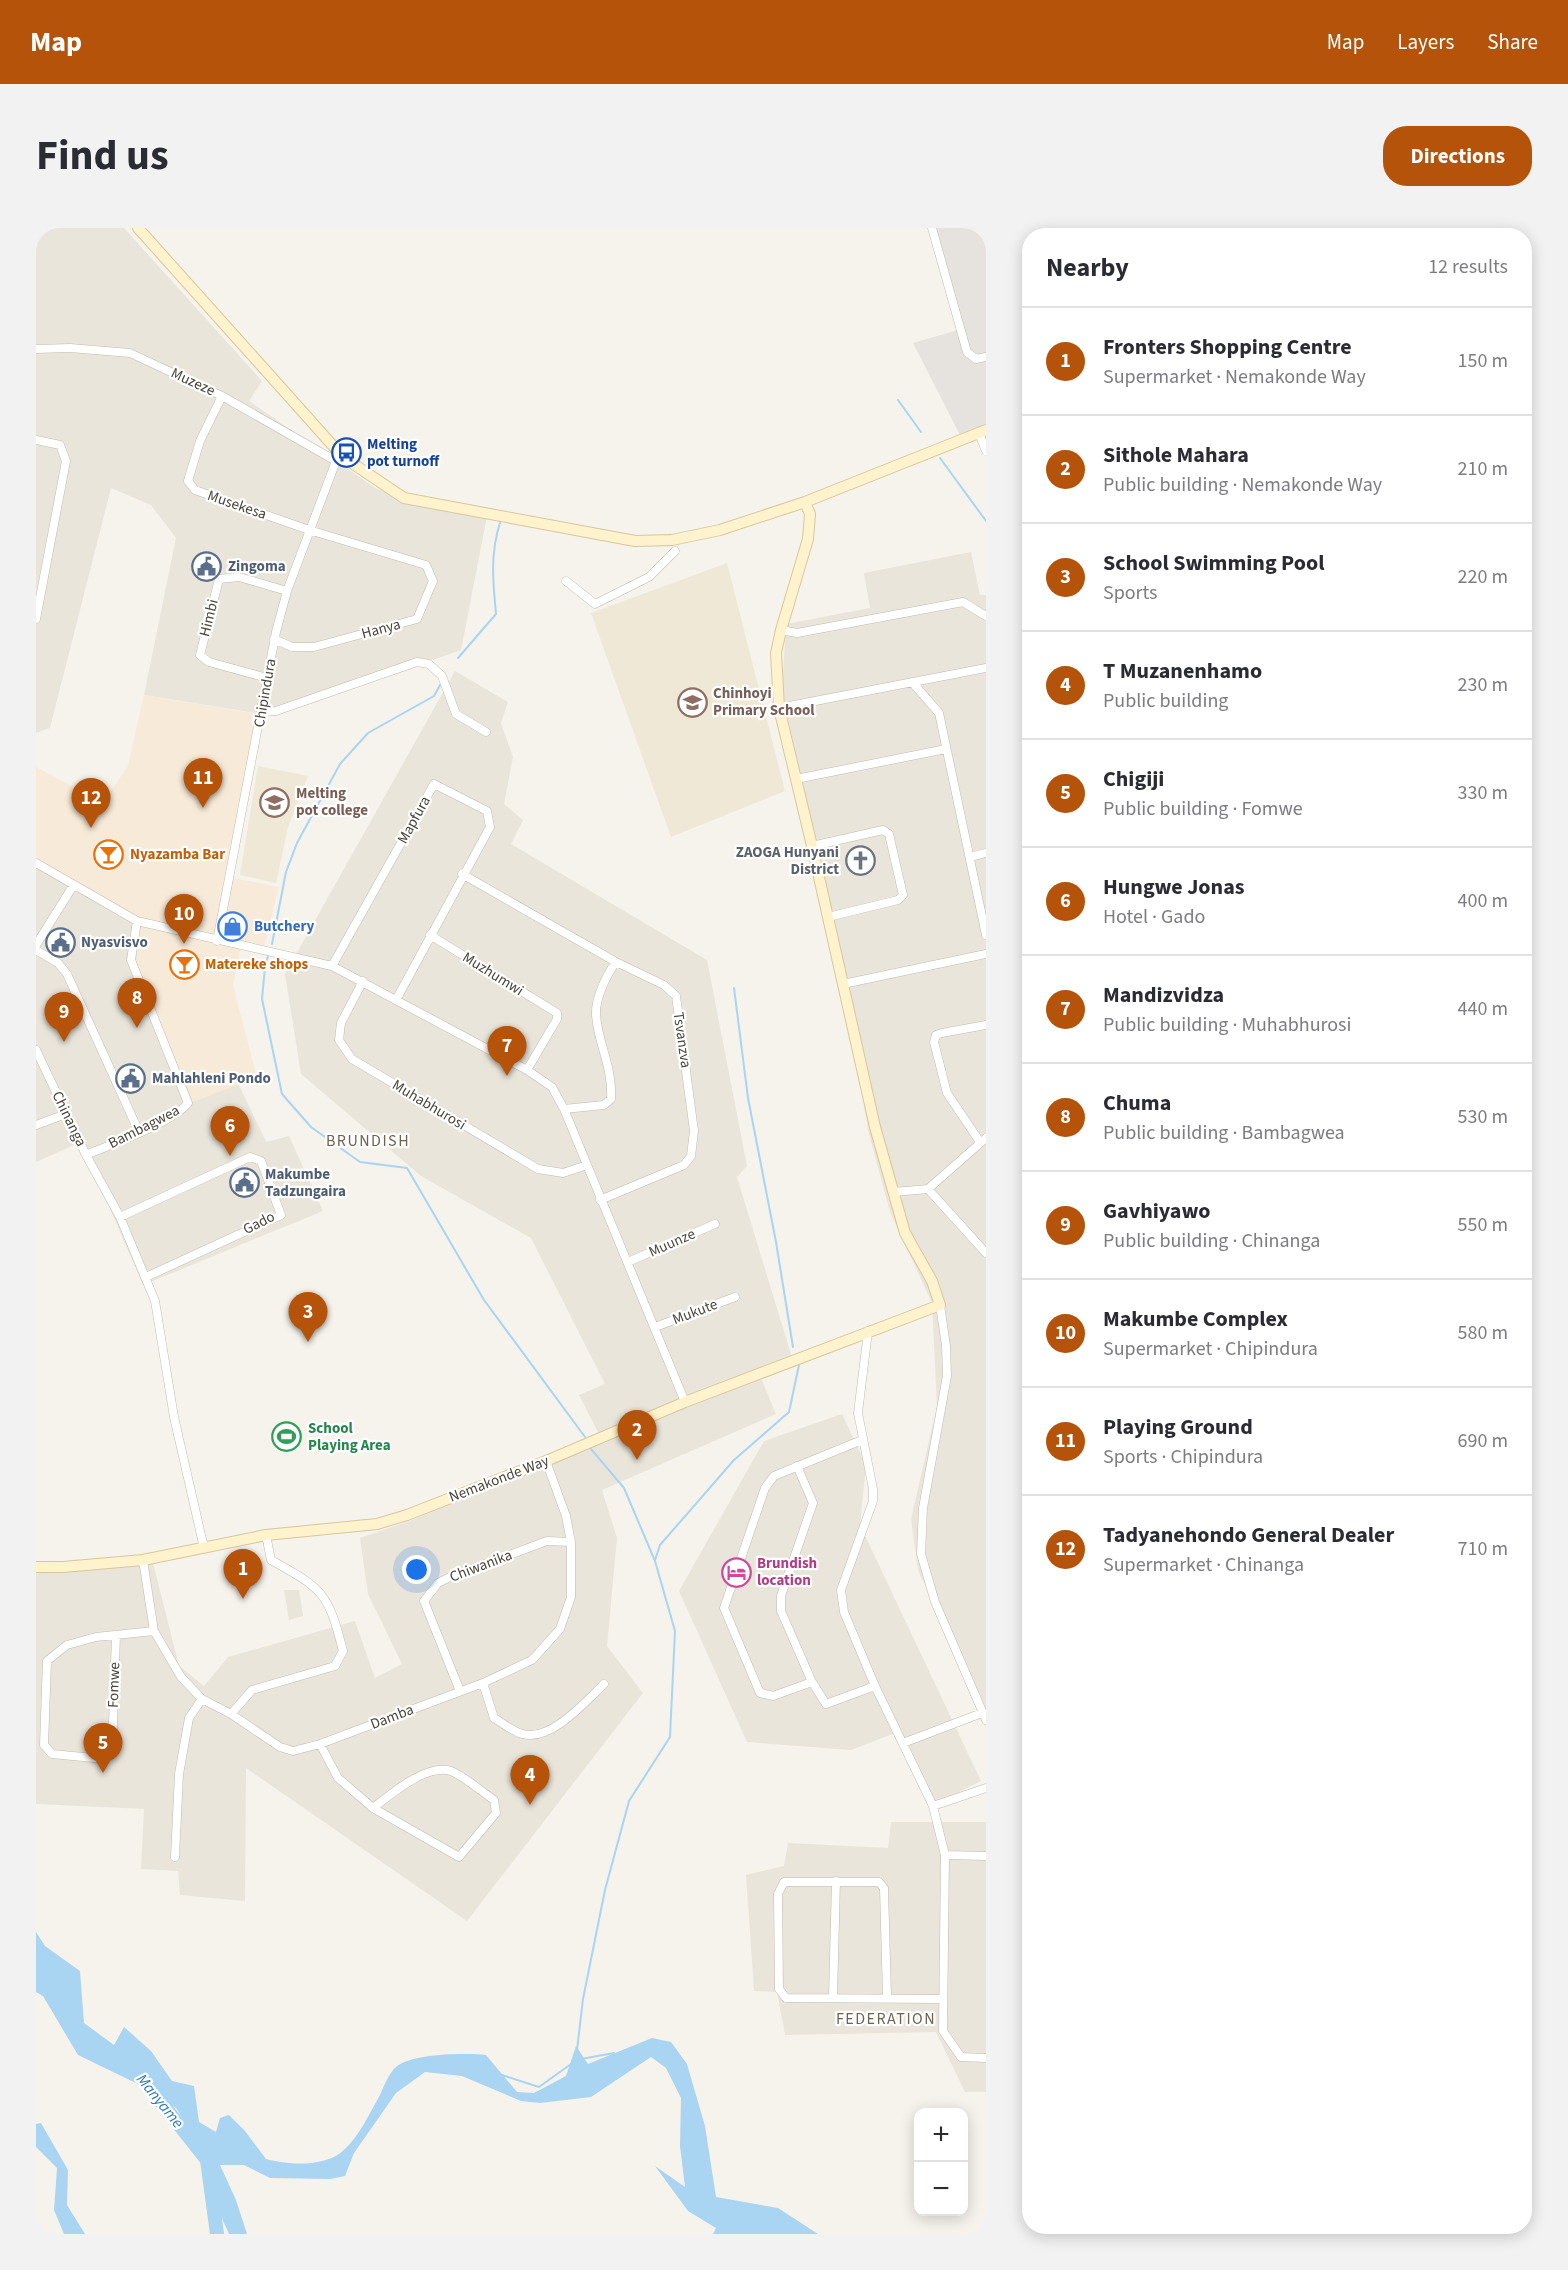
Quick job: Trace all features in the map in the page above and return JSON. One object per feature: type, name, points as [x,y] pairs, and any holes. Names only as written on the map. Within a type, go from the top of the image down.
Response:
[{"type":"street","points":[[138,228],[340,459],[404,498],[635,541],[672,540],[720,530],[805,502],[983,432],[986,451]]},
{"type":"street","points":[[932,228],[967,352],[976,359],[986,357]]},
{"type":"street","name":"Muzeze","points":[[36,349],[70,348],[130,353],[222,396],[340,459]]},
{"type":"street","name":"Musekesa","points":[[222,396],[200,441],[188,481],[195,490],[309,530]]},
{"type":"street","points":[[36,440],[60,446],[66,461],[36,619]]},
{"type":"street","name":"Chipindura","points":[[217,941],[274,639],[287,591],[309,530],[340,459]]},
{"type":"street","points":[[805,502],[810,514],[808,539],[776,653],[778,708],[812,846],[875,1127],[905,1233],[932,1281],[940,1305],[946,1346],[946,1376],[923,1508],[921,1554],[935,1602],[984,1717],[903,1743]]},
{"type":"street","name":"Hanya","points":[[274,639],[292,647],[314,646],[417,619],[433,581],[426,565],[309,530]]},
{"type":"street","points":[[566,581],[595,604],[649,577],[675,552]]},
{"type":"street","name":"Himbi","points":[[267,678],[209,662],[200,655],[219,579],[239,577],[287,591]]},
{"type":"street","points":[[781,630],[797,633],[963,602],[986,616]]},
{"type":"street","points":[[262,712],[276,711],[417,662],[429,664],[442,676],[456,714],[486,732]]},
{"type":"street","points":[[778,708],[986,668]]},
{"type":"street","points":[[912,682],[939,713],[986,935]]},
{"type":"street","points":[[796,778],[946,749]]},
{"type":"street","name":"Mapfura","points":[[332,966],[434,784],[487,811],[490,826],[462,874],[396,1000]]},
{"type":"street","points":[[812,846],[883,830],[889,834],[903,895],[898,900],[828,916]]},
{"type":"street","points":[[970,857],[986,854]]},
{"type":"street","points":[[36,863],[137,921],[332,966],[527,1070],[552,1087],[564,1109],[685,1402]]},
{"type":"street","name":"Tsvanzva","points":[[462,874],[616,962],[664,985],[676,996],[694,1131],[691,1156],[684,1165],[600,1200]]},
{"type":"street","points":[[36,945],[73,886]]},
{"type":"street","name":"Bambagwea","points":[[86,1155],[182,1111],[188,1103],[131,960],[137,921]]},
{"type":"street","name":"Muzhumwi","points":[[430,935],[557,1013],[557,1019],[527,1070]]},
{"type":"street","points":[[36,950],[58,963],[67,974],[139,1132]]},
{"type":"street","points":[[843,984],[986,954]]},
{"type":"street","points":[[564,1109],[604,1105],[611,1099],[612,1082],[596,1013],[605,976],[616,962]]},
{"type":"street","name":"Muhabhurosi","points":[[363,981],[341,1023],[339,1040],[352,1059],[538,1170],[563,1173],[587,1165]]},
{"type":"street","points":[[894,1192],[928,1190],[983,1140],[947,1093],[934,1042],[936,1035],[942,1033],[986,1025]]},
{"type":"street","name":"Chinanga","points":[[36,1051],[86,1155],[120,1217],[155,1301],[174,1418],[204,1548]]},
{"type":"street","points":[[36,1125],[66,1114]]},
{"type":"street","name":"Gado","points":[[120,1217],[250,1157],[261,1161],[281,1215],[146,1277]]},
{"type":"street","points":[[928,1190],[986,1253]]},
{"type":"street","name":"Muunze","points":[[628,1262],[715,1224]]},
{"type":"street","name":"Mukute","points":[[655,1327],[735,1297]]},
{"type":"street","name":"Nemakonde Way","points":[[36,1567],[63,1568],[143,1560],[266,1535],[377,1524],[407,1515],[546,1461],[685,1402],[940,1305]]},
{"type":"street","points":[[868,1331],[858,1413],[873,1490],[873,1501],[841,1590],[844,1612],[875,1686],[933,1806],[945,1855],[943,2031],[961,2057],[986,2058]]},
{"type":"street","points":[[812,1682],[773,1696],[760,1693],[724,1608],[765,1488],[774,1476],[862,1440]]},
{"type":"street","name":"Damba","points":[[143,1560],[154,1632],[181,1677],[202,1699],[231,1714],[280,1747],[293,1751],[320,1744],[483,1683],[531,1660],[560,1629],[571,1597],[571,1542],[566,1516],[546,1461]]},
{"type":"street","points":[[798,1466],[813,1503],[782,1596],[781,1611],[812,1682],[826,1704],[875,1686]]},
{"type":"street","points":[[231,1714],[252,1690],[335,1666],[343,1651],[333,1612],[321,1592],[309,1581],[271,1560],[266,1535]]},
{"type":"street","name":"Chiwanika","points":[[460,1692],[424,1601],[438,1583],[450,1577],[547,1541],[571,1542]]},
{"type":"street","name":"Fomwe","points":[[116,1635],[112,1754],[105,1758],[52,1754],[44,1745],[47,1661],[67,1645],[96,1637],[116,1635],[154,1632]]},
{"type":"street","points":[[483,1683],[494,1718],[523,1734],[539,1735],[566,1720],[604,1684]]},
{"type":"street","points":[[976,1697],[986,1693]]},
{"type":"street","points":[[175,1857],[179,1774],[189,1718],[202,1699]]},
{"type":"street","points":[[320,1744],[338,1778],[373,1808],[459,1857],[496,1813],[494,1800],[451,1771],[432,1772],[404,1784],[373,1808]]},
{"type":"street","points":[[933,1806],[986,1788]]},
{"type":"street","points":[[945,1855],[986,1856]]},
{"type":"street","points":[[833,1997],[836,1881]]},
{"type":"street","points":[[887,1997],[884,1888],[879,1882],[784,1882],[778,1894],[778,1989],[786,1998],[942,1999]]},
{"type":"shaded area","points":[[36,228],[124,228],[262,381],[249,401],[377,489],[488,511],[461,650],[274,716],[144,695],[176,538],[151,505],[111,488],[50,728],[36,733]]},
{"type":"shaded area","points":[[930,228],[986,228],[986,425],[960,435],[913,343],[958,330]]},
{"type":"shaded area","points":[[971,552],[980,595],[986,595],[986,1726],[973,1691],[918,1570],[911,1519],[937,1406],[932,1303],[890,1212],[869,1134],[829,906],[782,691],[786,624],[870,608],[864,573]]},
{"type":"shaded area","name":"Chinhoyi Primary School","points":[[727,563],[785,791],[671,837],[591,613]]},
{"type":"shaded area","points":[[455,671],[508,702],[501,723],[513,757],[504,804],[523,820],[511,844],[707,960],[747,1166],[737,1177],[794,1364],[761,1378],[776,1414],[602,1490],[617,1538],[607,1646],[643,1693],[467,1921],[246,1768],[245,1901],[180,1895],[178,1871],[141,1869],[144,1809],[36,1804],[36,1572],[153,1563],[179,1666],[204,1686],[228,1657],[355,1621],[375,1678],[402,1664],[368,1594],[360,1538],[407,1522],[603,1442],[579,1395],[605,1384],[531,1238],[421,1176],[301,1074],[285,974]]},
{"type":"shaded area","points":[[144,695],[264,715],[233,878],[279,887],[264,945],[242,941],[233,986],[257,1077],[193,1102],[136,967],[139,928],[36,866],[36,767],[103,803],[128,766]]},
{"type":"shaded area","name":"Melting pot college","points":[[258,766],[308,776],[288,827],[276,883],[240,875]]},
{"type":"shaded area","points":[[36,866],[139,928],[193,1102],[238,1083],[266,1142],[289,1136],[323,1211],[143,1285],[81,1142],[36,1162]]},
{"type":"shaded area","points":[[842,1414],[866,1465],[860,1525],[981,1781],[935,1804],[900,1731],[851,1750],[747,1742],[679,1591],[764,1441]]},
{"type":"shaded area","points":[[284,1590],[299,1590],[303,1616],[289,1620]]},
{"type":"shaded area","points":[[891,1822],[986,1822],[986,2092],[965,2092],[936,2032],[785,2035],[777,1992],[754,1991],[746,1875],[784,1866],[788,1843],[888,1848]]},
{"type":"water","points":[[36,1932],[45,1946],[80,1971],[84,2023],[114,2045],[124,2027],[151,2051],[172,2081],[194,2086],[199,2122],[216,2132],[220,2118],[229,2115],[245,2131],[266,2159],[285,2163],[307,2163],[318,2162],[337,2155],[345,2149],[360,2130],[393,2070],[404,2062],[453,2054],[486,2055],[517,2092],[534,2093],[566,2076],[576,2046],[588,2064],[652,2038],[671,2042],[687,2064],[705,2126],[716,2197],[778,2208],[818,2234],[713,2234],[716,2228],[688,2211],[655,2166],[685,2187],[680,2146],[681,2098],[666,2068],[651,2057],[591,2097],[540,2103],[521,2101],[462,2076],[425,2072],[396,2093],[354,2153],[345,2176],[330,2179],[270,2178],[244,2165],[220,2165],[236,2200],[247,2234],[229,2234],[208,2187],[210,2161],[176,2108],[142,2086],[78,2055],[43,1996],[36,1992]]},
{"type":"water","points":[[41,2123],[68,2170],[67,2205],[85,2234],[64,2234],[54,2210],[57,2168],[36,2147],[36,2124]]},
{"type":"waterway","points":[[898,400],[921,432]]},
{"type":"waterway","points":[[940,458],[986,521]]},
{"type":"waterway","points":[[458,658],[496,614],[493,579],[495,546],[500,523]]},
{"type":"waterway","points":[[272,944],[286,872],[297,843],[340,764],[368,733],[434,696],[440,685]]},
{"type":"waterway","points":[[268,956],[262,999],[282,1094],[311,1127],[360,1162],[407,1168],[484,1300],[585,1437]]},
{"type":"waterway","points":[[734,988],[748,1098],[776,1242],[793,1347]]},
{"type":"waterway","points":[[655,1560],[660,1545],[734,1460],[789,1412],[799,1365]]},
{"type":"waterway","points":[[577,2050],[583,1999],[605,1890],[629,1801],[670,1737],[675,1631],[655,1561],[624,1488],[591,1449]]},
{"type":"waterway","points":[[581,2059],[614,2053]]},
{"type":"waterway","points":[[502,2075],[539,2087],[571,2064]]},
{"type":"waterway","name":"Manyame","points":[[143,2079],[207,2160],[217,2234]]},
{"type":"place","name":"Melting pot turnoff","points":[[346,453]]},
{"type":"place","name":"Zingoma","points":[[207,566]]},
{"type":"place","name":"Chinhoyi Primary School","points":[[692,702]]},
{"type":"place","name":"Melting pot college","points":[[275,802]]},
{"type":"place","name":"Playing Ground","points":[[203,808]]},
{"type":"place","name":"Tadyanehondo General Dealer","points":[[91,828]]},
{"type":"place","name":"Nyazamba Bar","points":[[109,854]]},
{"type":"place","name":"ZAOGA Hunyani District","points":[[860,861]]},
{"type":"place","name":"Butchery","points":[[233,926]]},
{"type":"place","name":"Nyasvisvo","points":[[60,942]]},
{"type":"place","name":"Makumbe Complex","points":[[184,944]]},
{"type":"place","name":"Matereke shops","points":[[184,964]]},
{"type":"place","name":"Chuma","points":[[137,1028]]},
{"type":"place","name":"Gavhiyawo","points":[[64,1042]]},
{"type":"place","name":"Mandizvidza","points":[[507,1076]]},
{"type":"place","name":"Mahlahleni Pondo","points":[[131,1078]]},
{"type":"place","name":"Hungwe Jonas","points":[[230,1156]]},
{"type":"place","name":"Makumbe Tadzungaira","points":[[244,1183]]},
{"type":"place","name":"School Swimming Pool","points":[[308,1342]]},
{"type":"place","name":"School Playing Area","points":[[287,1437]]},
{"type":"place","name":"Sithole Mahara","points":[[637,1460]]},
{"type":"place","name":"Brundish location","points":[[736,1572]]},
{"type":"place","name":"Fronters Shopping Centre","points":[[243,1599]]},
{"type":"place","name":"Chigiji","points":[[103,1773]]},
{"type":"place","name":"T Muzanenhamo","points":[[530,1805]]},
{"type":"district","name":"BRUNDISH","points":[[368,1141]]},
{"type":"district","name":"FEDERATION","points":[[886,2019]]}]
